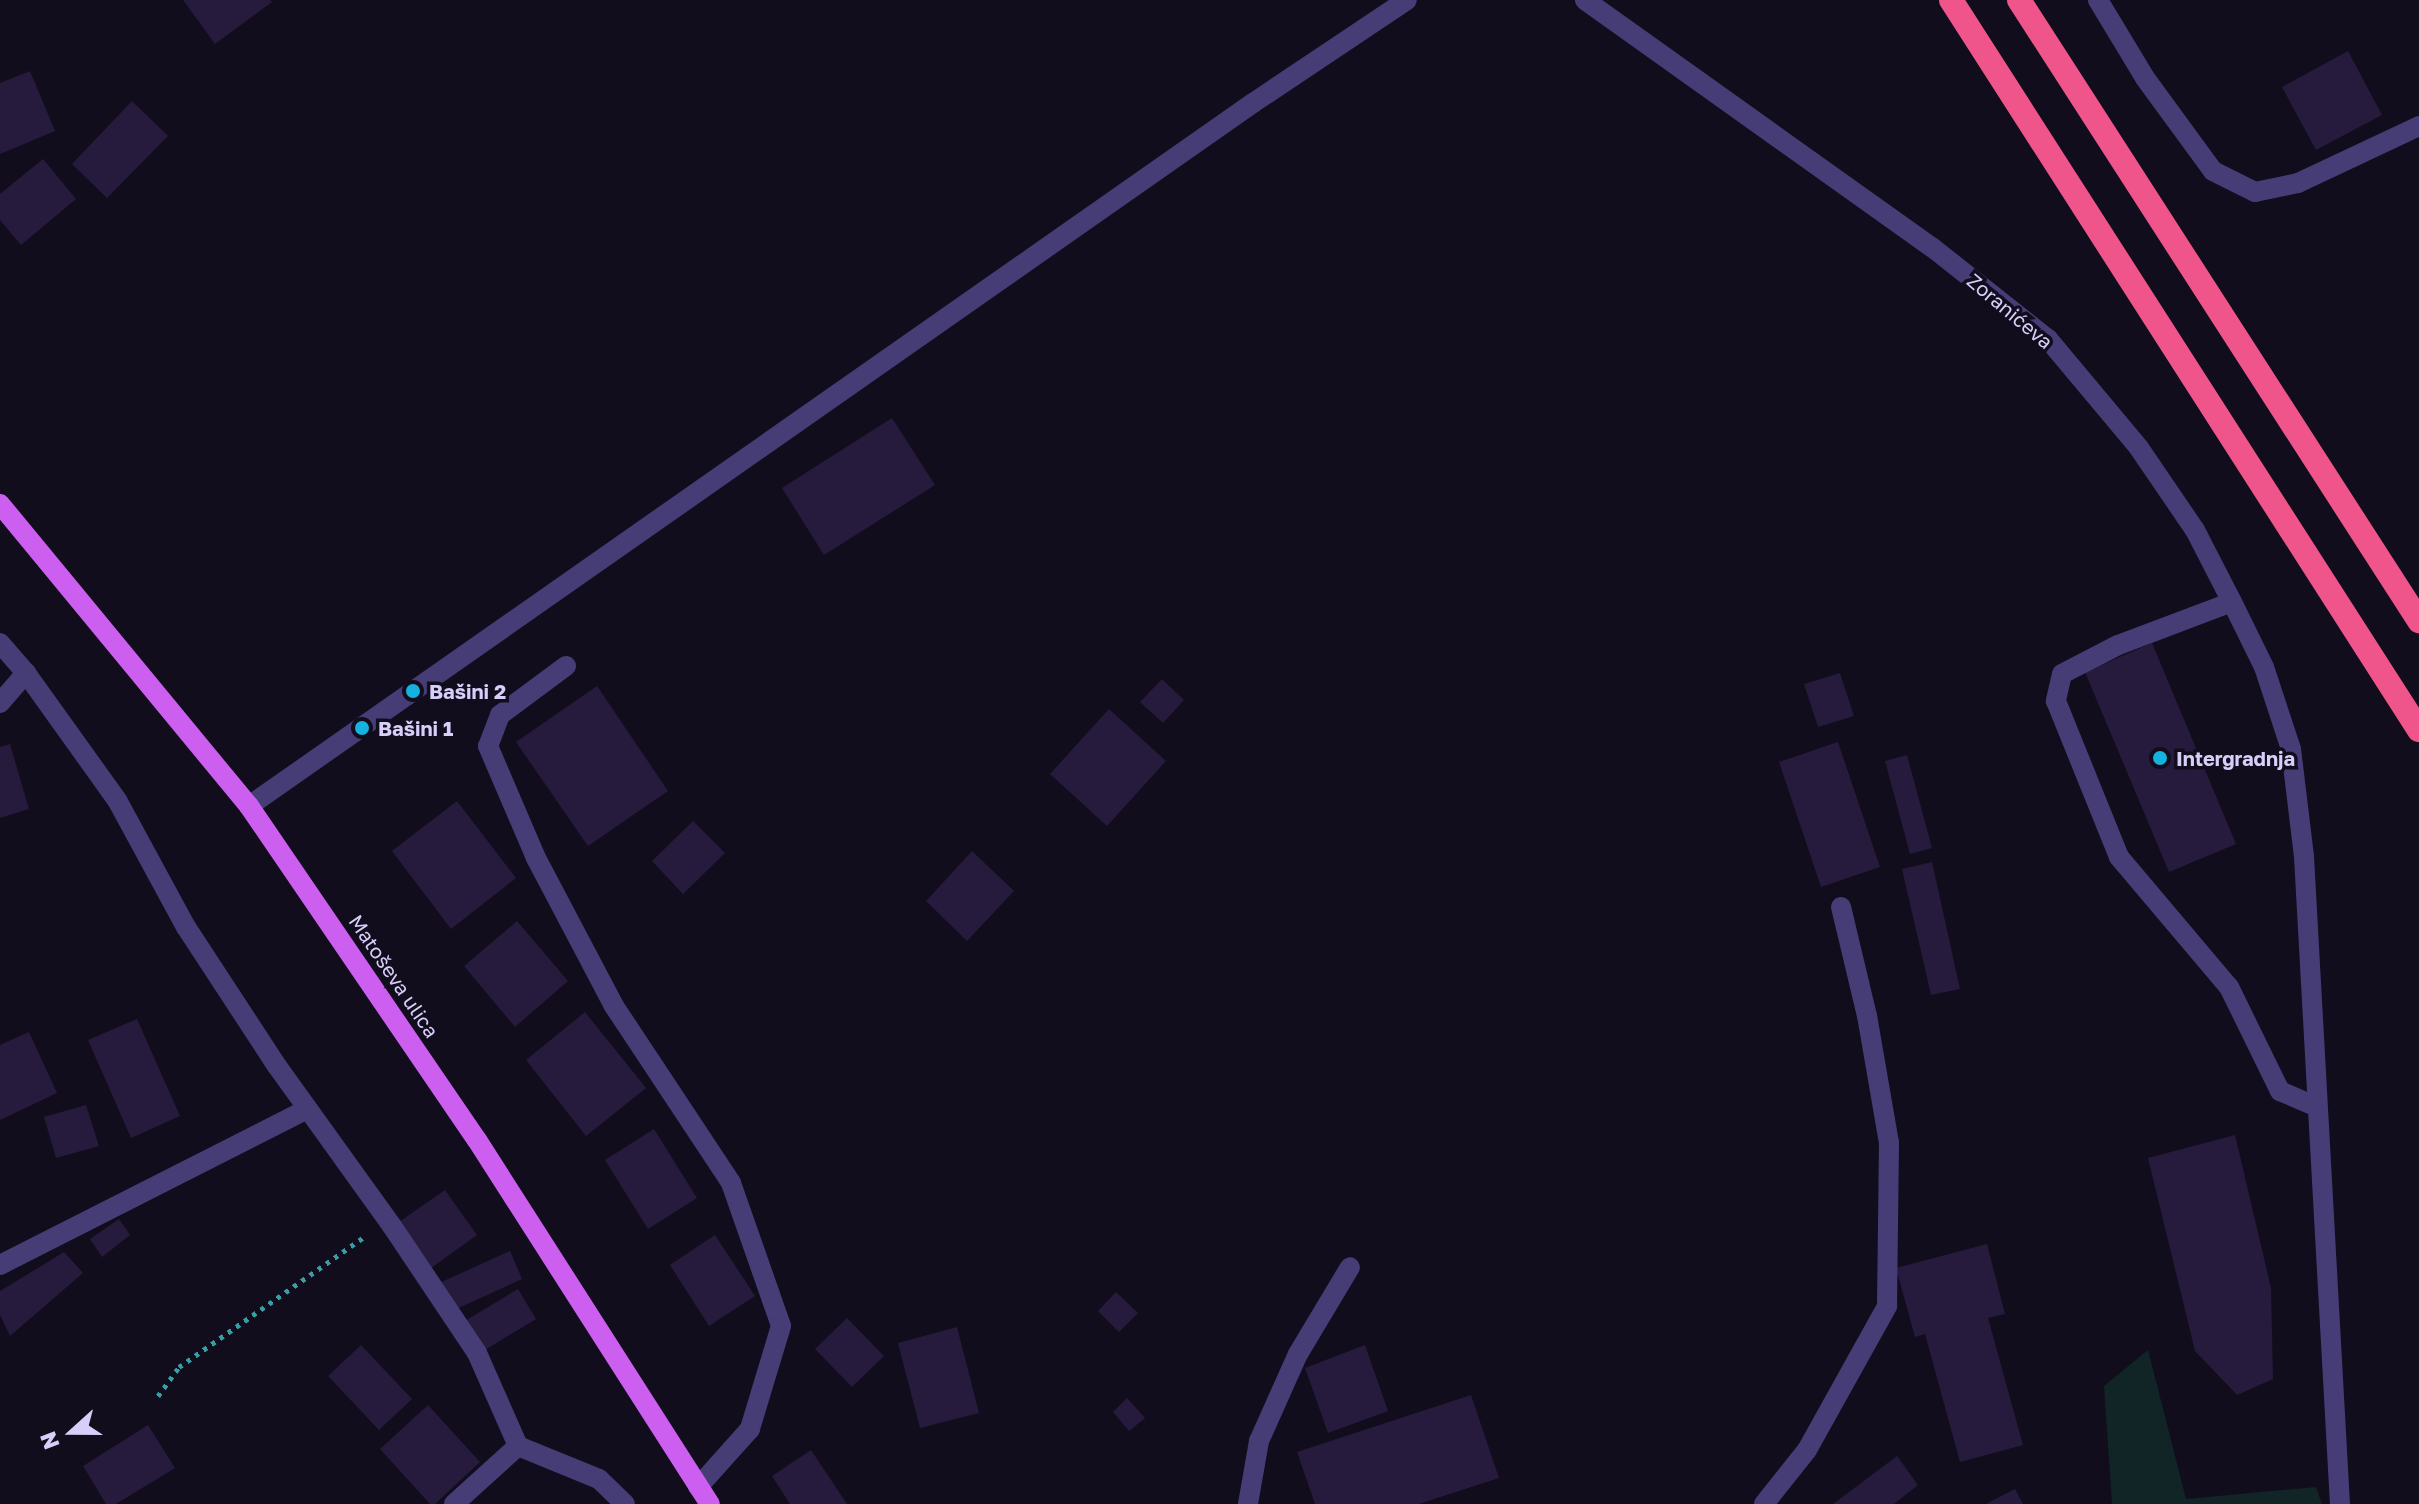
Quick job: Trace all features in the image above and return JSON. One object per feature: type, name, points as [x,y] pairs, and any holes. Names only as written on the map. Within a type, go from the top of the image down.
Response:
[{"type":"highway","points":[[1951,0],[2419,730]]},
{"type":"highway","points":[[2019,0],[2419,621]]},
{"type":"main road","name":"Matoševa ulica","points":[[0,504],[249,806],[477,1140],[704,1495]]},
{"type":"street","points":[[249,806],[1253,103],[1407,0]]},
{"type":"street","name":"Zoranićeva","points":[[1585,0],[1933,248],[2048,339],[2139,448],[2195,530],[2232,602],[2264,667],[2291,749],[2304,857],[2340,1504]]},
{"type":"street","points":[[2098,0],[2145,78],[2213,171],[2255,192],[2298,183],[2419,126]]},
{"type":"street","points":[[2232,602],[2118,645],[2062,674],[2056,701],[2119,857],[2229,987],[2280,1091],[2317,1107]]},
{"type":"street","points":[[0,643],[26,673],[117,800],[186,927],[477,1353],[518,1446],[599,1479],[625,1504]]},
{"type":"street","points":[[566,666],[500,715],[488,746],[536,858],[614,1006],[731,1183],[781,1326],[750,1429],[704,1495]]},
{"type":"street","points":[[0,703],[26,673]]},
{"type":"street","points":[[1764,1504],[1807,1450],[1887,1306],[1889,1143],[1867,1016],[1841,907]]},
{"type":"street","points":[[0,1265],[308,1109]]},
{"type":"street","points":[[1248,1504],[1259,1441],[1298,1354],[1350,1267]]},
{"type":"street","points":[[454,1504],[518,1446]]},
{"type":"path","points":[[158,1396],[179,1367],[387,1219]]},
{"type":"green space","points":[[2148,1350],[2186,1499],[2316,1487],[2322,1504],[2112,1504],[2104,1386]]},
{"type":"building","points":[[183,0],[270,0],[272,2],[215,44]]},
{"type":"building","points":[[2348,51],[2382,115],[2316,150],[2282,87]]},
{"type":"building","points":[[30,71],[55,131],[0,154],[0,83]]},
{"type":"building","points":[[132,101],[168,136],[107,198],[72,164]]},
{"type":"building","points":[[43,159],[76,199],[21,245],[0,220],[0,194]]},
{"type":"building","points":[[892,418],[935,485],[824,555],[782,488]]},
{"type":"building","name":"Intergradnja","points":[[2152,643],[2236,844],[2169,872],[2085,672]]},
{"type":"building","points":[[1840,673],[1854,716],[1818,727],[1804,684]]},
{"type":"building","points":[[1162,679],[1184,700],[1163,723],[1140,702]]},
{"type":"building","points":[[597,686],[668,791],[588,846],[516,742]]},
{"type":"building","points":[[1109,709],[1166,761],[1107,826],[1050,774]]},
{"type":"building","points":[[1838,742],[1880,867],[1821,887],[1779,762]]},
{"type":"building","points":[[10,744],[29,809],[0,818],[0,747]]},
{"type":"building","points":[[1907,755],[1932,848],[1910,854],[1885,761]]},
{"type":"building","points":[[457,801],[516,878],[451,929],[392,851]]},
{"type":"building","points":[[693,821],[725,853],[683,894],[652,861]]},
{"type":"building","points":[[972,851],[1014,891],[967,941],[926,901]]},
{"type":"building","points":[[1932,862],[1960,989],[1931,995],[1902,869]]},
{"type":"building","points":[[517,921],[568,981],[515,1027],[464,966]]},
{"type":"building","points":[[585,1012],[646,1088],[586,1136],[526,1060]]},
{"type":"building","points":[[137,1019],[180,1116],[131,1138],[88,1040]]},
{"type":"building","points":[[29,1032],[57,1093],[0,1120],[0,1045]]},
{"type":"building","points":[[86,1105],[99,1146],[56,1158],[44,1117]]},
{"type":"building","points":[[654,1129],[697,1198],[648,1229],[605,1160]]},
{"type":"building","points":[[2235,1135],[2271,1288],[2273,1379],[2237,1395],[2195,1351],[2148,1158]]},
{"type":"building","points":[[445,1190],[477,1235],[431,1268],[399,1222]]},
{"type":"building","points":[[119,1219],[130,1235],[102,1257],[90,1239]]},
{"type":"building","points":[[715,1235],[755,1296],[709,1326],[670,1265]]},
{"type":"building","points":[[1987,1244],[2005,1314],[1988,1318],[2023,1445],[1960,1462],[1925,1334],[1915,1337],[1896,1268]]},
{"type":"building","points":[[510,1251],[522,1279],[450,1312],[437,1284]]},
{"type":"building","points":[[64,1252],[83,1273],[10,1336],[0,1315],[0,1291]]},
{"type":"building","points":[[518,1289],[536,1319],[483,1351],[465,1321]]},
{"type":"building","points":[[1116,1292],[1138,1313],[1119,1332],[1098,1311]]},
{"type":"building","points":[[847,1318],[884,1356],[852,1387],[815,1349]]},
{"type":"building","points":[[957,1327],[979,1413],[920,1428],[898,1343]]},
{"type":"building","points":[[361,1345],[412,1399],[379,1430],[328,1376]]},
{"type":"building","points":[[1365,1345],[1388,1411],[1328,1433],[1305,1368]]},
{"type":"building","points":[[1471,1395],[1499,1478],[1419,1504],[1315,1504],[1297,1452]]},
{"type":"building","points":[[1127,1398],[1145,1418],[1129,1431],[1113,1412]]},
{"type":"building","points":[[428,1405],[480,1462],[435,1504],[430,1504],[380,1449]]},
{"type":"building","points":[[148,1425],[175,1468],[116,1504],[106,1504],[83,1466]]},
{"type":"building","points":[[811,1450],[847,1504],[790,1504],[772,1476]]},
{"type":"building","points":[[1897,1456],[1918,1485],[1894,1504],[1833,1504]]},
{"type":"building","points":[[2015,1489],[2023,1504],[1986,1504]]},
{"type":"place","name":"Bašini 2","points":[[413,691]]},
{"type":"place","name":"Bašini 1","points":[[362,728]]},
{"type":"place","name":"Intergradnja","points":[[2160,758]]}]
